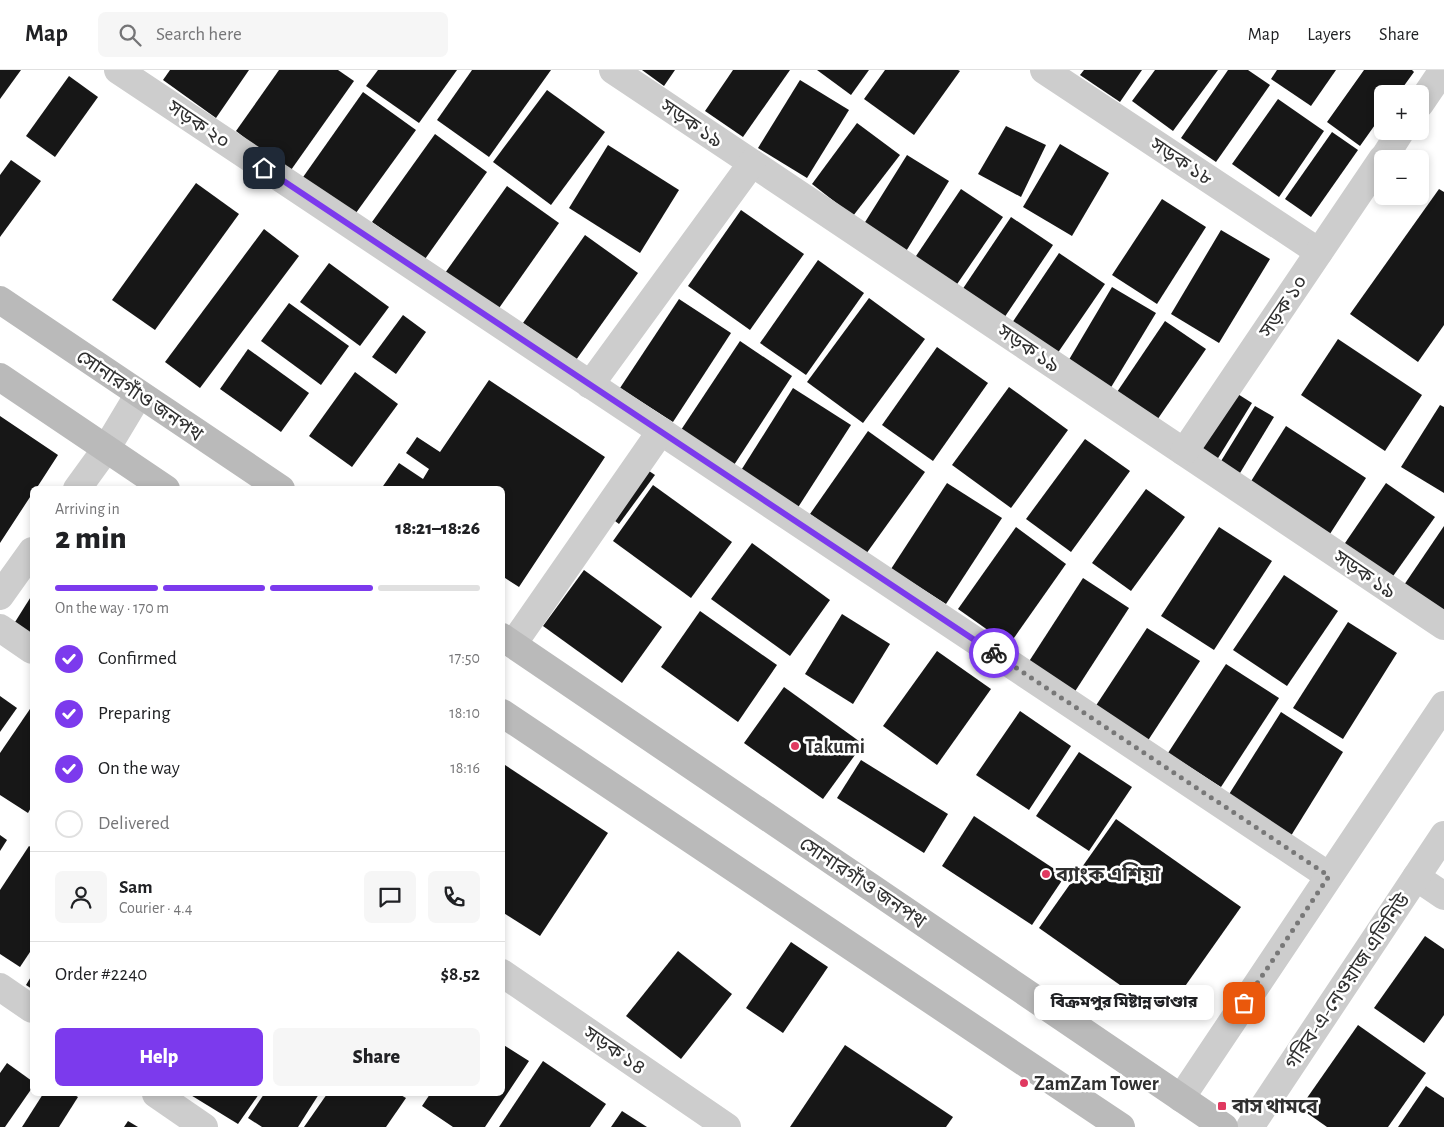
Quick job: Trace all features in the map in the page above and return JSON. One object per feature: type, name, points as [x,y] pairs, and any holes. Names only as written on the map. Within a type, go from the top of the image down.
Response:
[{"type":"main road","name":"সোনারগাঁও জনপথ","points":[[0,300],[277,486]]},
{"type":"main road","points":[[0,377],[162,486]]},
{"type":"main road","name":"সোনারগাঁও জনপথ","points":[[508,640],[1224,1127]]},
{"type":"main road","points":[[505,715],[1121,1127]]},
{"type":"street","name":"সড়ক ২০","points":[[118,70],[1329,876]]},
{"type":"street","name":"সড়ক ১৯","points":[[613,70],[1444,626]]},
{"type":"street","name":"সড়ক ১৮","points":[[1044,70],[1319,252]]},
{"type":"street","points":[[1430,101],[1443,70]]},
{"type":"street","points":[[590,384],[752,163]]},
{"type":"street","name":"সড়ক ১০","points":[[1184,452],[1374,172]]},
{"type":"street","points":[[79,486],[106,449],[139,394]]},
{"type":"street","points":[[508,640],[661,431]]},
{"type":"street","points":[[0,596],[30,554]]},
{"type":"street","points":[[0,628],[30,649]]},
{"type":"street","points":[[1181,1098],[1444,705]]},
{"type":"street","name":"গরিব-এ-নেওয়াজ এভিনিউ","points":[[1250,1127],[1444,835]]},
{"type":"street","points":[[1416,877],[1444,896]]},
{"type":"street","name":"সড়ক ১৪","points":[[505,975],[728,1127]]},
{"type":"street","points":[[0,987],[30,1008]]},
{"type":"street","points":[[159,1096],[204,1127]]},
{"type":"building","points":[[0,70],[21,70],[0,99]]},
{"type":"building","points":[[170,70],[249,70],[216,118],[163,80]]},
{"type":"building","points":[[279,70],[338,70],[354,81],[291,170],[260,150],[236,131]]},
{"type":"building","points":[[378,70],[457,70],[419,123],[366,86]]},
{"type":"building","points":[[472,70],[551,70],[489,157],[437,120]]},
{"type":"building","points":[[642,70],[675,70],[664,86]]},
{"type":"building","points":[[733,70],[790,70],[743,137],[705,111]]},
{"type":"building","points":[[817,70],[869,70],[851,95]]},
{"type":"building","points":[[885,70],[960,71],[914,135],[864,99]]},
{"type":"building","points":[[1084,70],[1142,70],[1120,102],[1080,75]]},
{"type":"building","points":[[1155,70],[1218,70],[1173,131],[1132,101]]},
{"type":"building","points":[[1228,70],[1248,70],[1270,85],[1216,162],[1181,138]]},
{"type":"building","points":[[1277,70],[1336,70],[1311,106],[1271,79]]},
{"type":"building","points":[[1364,70],[1412,70],[1414,72],[1405,85],[1374,85],[1374,126],[1360,146],[1327,122]]},
{"type":"building","points":[[69,76],[98,97],[55,157],[26,136]]},
{"type":"building","points":[[800,80],[849,110],[807,178],[758,148]]},
{"type":"building","points":[[547,90],[605,132],[551,205],[493,162]]},
{"type":"building","points":[[363,92],[416,130],[353,217],[301,180]]},
{"type":"building","points":[[1278,99],[1324,131],[1279,197],[1232,164]]},
{"type":"building","points":[[857,123],[900,155],[853,216],[812,184]]},
{"type":"building","points":[[1006,126],[1046,145],[1021,197],[978,174]]},
{"type":"building","points":[[1332,132],[1358,150],[1311,217],[1285,199]]},
{"type":"building","points":[[435,134],[487,172],[425,259],[372,222]]},
{"type":"building","points":[[1060,144],[1109,173],[1072,236],[1023,207]]},
{"type":"building","points":[[608,145],[679,190],[640,253],[569,208]]},
{"type":"building","points":[[907,155],[949,181],[905,253],[862,227]]},
{"type":"building","points":[[11,160],[41,181],[0,237],[0,175]]},
{"type":"building","points":[[196,183],[239,214],[155,330],[112,300]]},
{"type":"building","points":[[507,186],[559,223],[497,311],[445,273]]},
{"type":"building","points":[[961,189],[1003,217],[951,293],[910,265]]},
{"type":"building","points":[[1439,189],[1444,192],[1444,325],[1418,362],[1350,314]]},
{"type":"building","points":[[1162,199],[1206,227],[1157,304],[1112,275]]},
{"type":"building","points":[[741,210],[804,254],[750,330],[688,286]]},
{"type":"building","points":[[1011,217],[1053,245],[1002,321],[960,293]]},
{"type":"building","points":[[264,229],[299,256],[200,388],[165,362]]},
{"type":"building","points":[[1221,230],[1270,259],[1219,343],[1171,314]]},
{"type":"building","points":[[585,235],[638,273],[576,360],[523,323]]},
{"type":"building","points":[[1059,253],[1105,284],[1057,354],[1012,323]]},
{"type":"building","points":[[818,260],[864,293],[806,375],[760,343]]},
{"type":"building","points":[[329,263],[389,307],[360,346],[300,302]]},
{"type":"building","points":[[1112,287],[1156,313],[1110,389],[1067,363]]},
{"type":"building","points":[[869,298],[925,339],[863,423],[807,382]]},
{"type":"building","points":[[679,299],[731,333],[673,422],[620,388]]},
{"type":"building","points":[[289,303],[349,346],[321,385],[261,341]]},
{"type":"building","points":[[403,315],[426,332],[396,374],[372,357]]},
{"type":"building","points":[[1165,321],[1206,349],[1155,423],[1115,395]]},
{"type":"building","points":[[1338,339],[1422,395],[1385,451],[1301,395]]},
{"type":"building","points":[[740,341],[792,376],[734,465],[681,430]]},
{"type":"building","points":[[937,347],[988,383],[933,461],[882,425]]},
{"type":"building","points":[[248,349],[309,393],[281,432],[220,389]]},
{"type":"building","points":[[355,372],[398,404],[352,467],[309,436]]},
{"type":"building","points":[[489,380],[605,457],[519,587],[505,578],[505,486],[383,486],[399,463],[423,479],[429,469],[406,453],[417,437],[440,452]]},
{"type":"building","points":[[1009,387],[1068,430],[1011,508],[952,465]]},
{"type":"building","points":[[793,388],[851,425],[797,509],[740,472]]},
{"type":"building","points":[[1233,391],[1252,403],[1215,463],[1196,451]]},
{"type":"building","points":[[1440,405],[1444,407],[1444,493],[1401,467]]},
{"type":"building","points":[[1255,406],[1274,417],[1237,478],[1218,466]]},
{"type":"building","points":[[0,416],[58,455],[38,486],[30,486],[30,497],[0,543]]},
{"type":"building","points":[[1286,426],[1366,478],[1328,537],[1248,486]]},
{"type":"building","points":[[868,431],[925,472],[866,554],[810,514]]},
{"type":"building","points":[[1085,439],[1130,471],[1071,552],[1026,519]]},
{"type":"building","points":[[643,467],[655,475],[619,524],[607,515]]},
{"type":"building","points":[[947,483],[1002,518],[946,604],[891,569]]},
{"type":"building","points":[[1386,483],[1435,517],[1391,579],[1343,546]]},
{"type":"building","points":[[653,485],[732,542],[691,598],[613,541]]},
{"type":"building","points":[[1146,489],[1185,517],[1131,591],[1092,563]]},
{"type":"building","points":[[1444,526],[1444,613],[1404,585]]},
{"type":"building","points":[[1016,527],[1066,564],[1009,645],[958,609]]},
{"type":"building","points":[[1219,527],[1272,561],[1214,650],[1161,616]]},
{"type":"building","points":[[752,543],[830,600],[790,656],[711,599]]},
{"type":"building","points":[[584,570],[662,627],[622,683],[543,626]]},
{"type":"building","points":[[1284,575],[1338,611],[1287,686],[1233,650]]},
{"type":"building","points":[[1083,578],[1129,608],[1074,693],[1028,663]]},
{"type":"building","points":[[30,598],[30,643],[10,630]]},
{"type":"building","points":[[700,611],[777,665],[738,722],[661,667]]},
{"type":"building","points":[[842,614],[890,644],[853,704],[805,674]]},
{"type":"building","points":[[1348,622],[1397,653],[1343,739],[1293,708]]},
{"type":"building","points":[[1147,628],[1200,661],[1147,742],[1095,707]]},
{"type":"building","points":[[937,651],[991,689],[937,765],[883,726]]},
{"type":"building","points":[[1226,664],[1279,698],[1221,787],[1168,753]]},
{"type":"building","points":[[784,687],[863,744],[823,799],[744,743]]},
{"type":"building","points":[[0,696],[17,708],[0,732]]},
{"type":"building","points":[[30,709],[30,810],[28,813],[0,795],[0,753]]},
{"type":"building","points":[[1020,711],[1071,746],[1029,810],[976,775]]},
{"type":"building","points":[[1281,712],[1343,752],[1289,839],[1226,799]]},
{"type":"building","points":[[1079,752],[1132,787],[1089,851],[1036,816]]},
{"type":"building","points":[[861,760],[948,814],[924,853],[837,798]]},
{"type":"building","points":[[505,765],[608,833],[540,936],[505,914]]},
{"type":"building","points":[[974,816],[1065,876],[1032,925],[942,866]]},
{"type":"building","points":[[1116,819],[1241,907],[1164,1016],[1039,928]]},
{"type":"building","points":[[0,835],[7,840],[0,851]]},
{"type":"building","points":[[30,847],[30,952],[20,967],[0,954],[0,890]]},
{"type":"building","points":[[1425,936],[1444,949],[1444,1015],[1424,1043],[1374,1008]]},
{"type":"building","points":[[791,942],[828,967],[783,1033],[746,1008]]},
{"type":"building","points":[[678,951],[732,994],[681,1059],[626,1016]]},
{"type":"building","points":[[30,978],[30,988],[26,985]]},
{"type":"building","points":[[1358,1025],[1426,1073],[1388,1127],[1327,1127],[1300,1108]]},
{"type":"building","points":[[845,1045],[953,1117],[946,1127],[790,1127]]},
{"type":"building","points":[[505,1046],[529,1061],[485,1127],[453,1127],[422,1106],[429,1096],[505,1096]]},
{"type":"building","points":[[543,1061],[606,1104],[590,1127],[499,1127]]},
{"type":"building","points":[[7,1063],[30,1080],[30,1091],[5,1127],[0,1127],[0,1073]]},
{"type":"building","points":[[1426,1086],[1444,1098],[1444,1127],[1398,1127]]},
{"type":"building","points":[[42,1096],[78,1097],[59,1127],[22,1127]]},
{"type":"building","points":[[192,1096],[258,1096],[238,1124]]},
{"type":"building","points":[[263,1096],[318,1096],[298,1127],[262,1127],[248,1118]]},
{"type":"building","points":[[326,1096],[402,1096],[406,1098],[386,1127],[304,1127]]},
{"type":"building","points":[[622,1111],[647,1127],[611,1127]]},
{"type":"building","points":[[128,1121],[138,1127],[124,1127]]},
{"type":"way so far","points":[[994,653],[1329,876],[1244,1003]]},
{"type":"place","name":"Takumi","points":[[795,746]]},
{"type":"place","name":"ব্যাংক এশিয়া","points":[[1046,874]]},
{"type":"place","name":"বিক্রমপুর মিষ্টান্ন ভাণ্ডার","points":[[1244,1003]]},
{"type":"place","name":"ZamZam Tower","points":[[1024,1083]]},
{"type":"place","name":"বাস থামবে","points":[[1222,1106]]},
{"type":"route","points":[[264,168],[994,653]]}]
